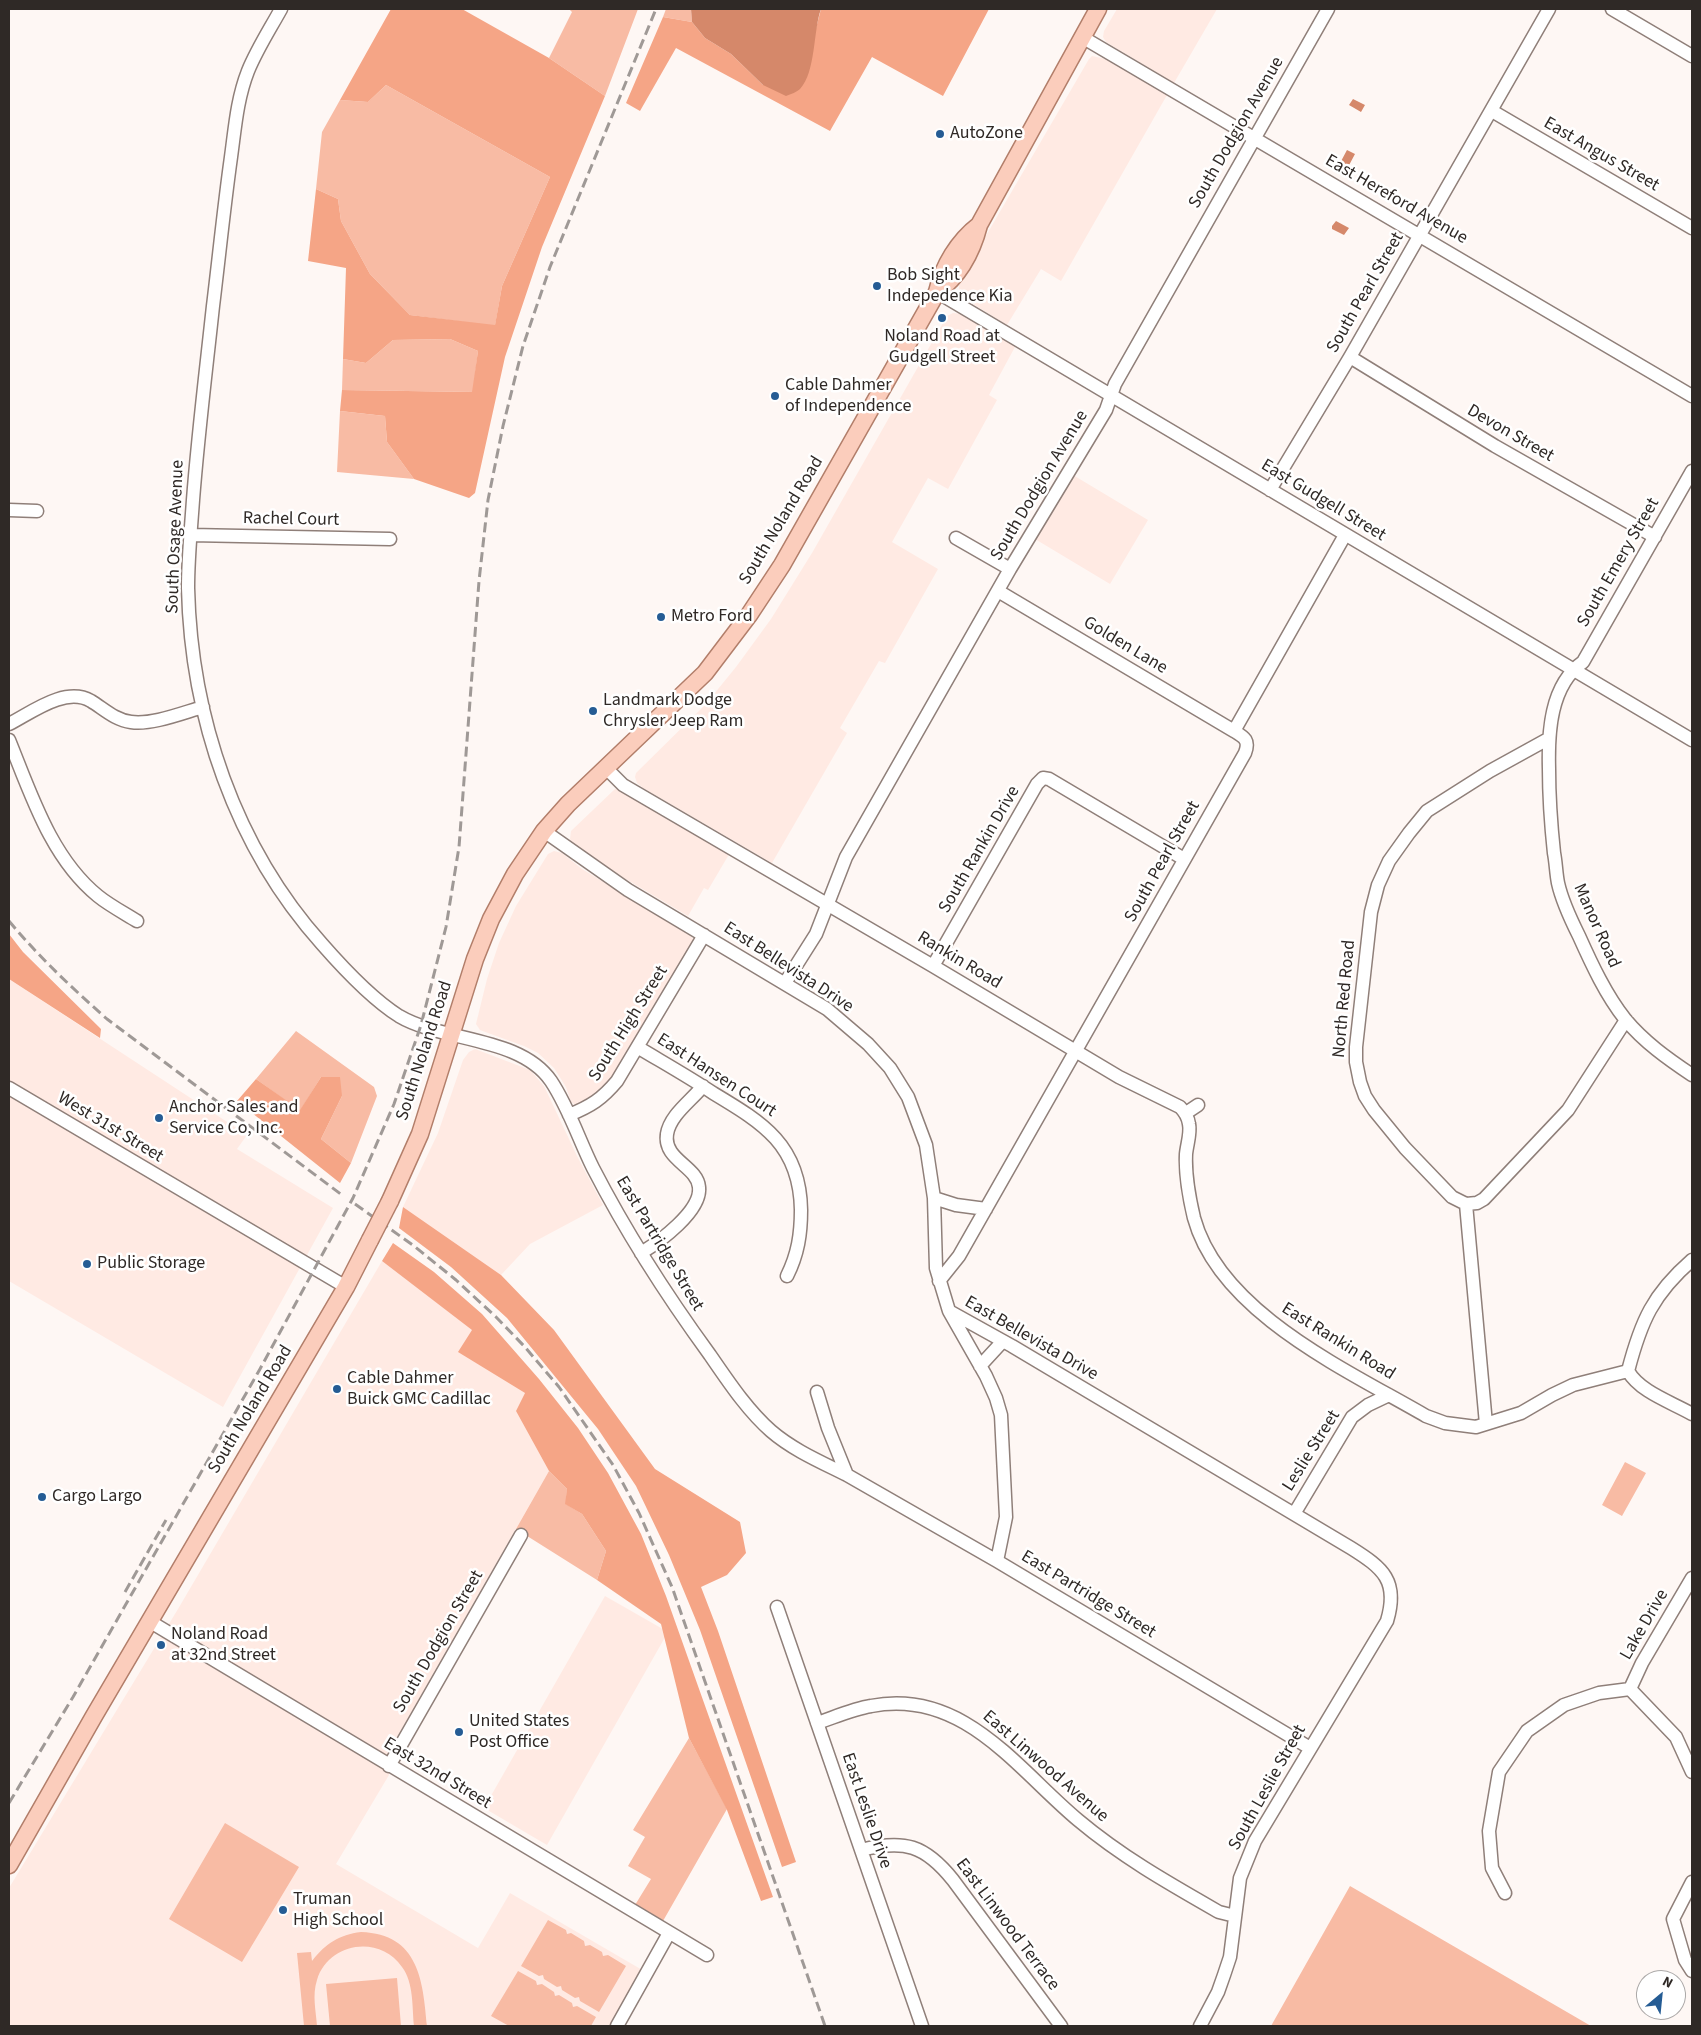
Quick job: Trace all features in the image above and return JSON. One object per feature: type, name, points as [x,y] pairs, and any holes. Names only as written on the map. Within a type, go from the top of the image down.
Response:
[{"type":"main road","name":"South Noland Road","points":[[9,1865],[149,1621],[346,1287],[370,1240],[420,1134],[475,959],[491,919],[515,874],[544,831],[568,804],[705,673],[749,615],[782,565],[937,292],[951,282],[971,249],[979,225],[1098,9]]},
{"type":"street","name":"South Osage Avenue","points":[[281,9],[251,64],[239,99],[226,194],[198,443],[190,535],[188,586],[190,629],[203,708],[217,762],[235,810],[253,846],[280,889],[320,942],[362,985],[399,1016],[452,1034]]},
{"type":"street","name":"South Dodgion Avenue","points":[[785,983],[816,934],[846,857],[1010,569],[1106,410],[1115,384],[1328,9]]},
{"type":"street","name":"South Pearl Street","points":[[1270,490],[1350,357],[1549,9]]},
{"type":"street","points":[[1612,9],[1692,56]]},
{"type":"street","name":"East Hereford Avenue","points":[[1082,37],[1420,234],[1692,396]]},
{"type":"street","name":"East Angus Street","points":[[1492,111],[1692,228]]},
{"type":"street","name":"East Gudgell Street","points":[[937,292],[1692,740]]},
{"type":"street","name":"Devon Street","points":[[1350,357],[1495,446],[1655,537]]},
{"type":"street","name":"South Emery Street","points":[[1572,669],[1583,662],[1692,471]]},
{"type":"street","points":[[9,510],[37,511]]},
{"type":"street","name":"Rachel Court","points":[[190,535],[390,539]]},
{"type":"street","points":[[1234,731],[1345,535]]},
{"type":"street","points":[[956,538],[1010,569]]},
{"type":"street","name":"Golden Lane","points":[[998,591],[1234,731]]},
{"type":"street","name":"Manor Road","points":[[1572,669],[1562,686],[1555,704],[1548,739],[1549,811],[1558,884],[1589,958],[1609,995],[1626,1020],[1648,1043],[1692,1075]]},
{"type":"street","points":[[9,724],[56,700],[68,697],[89,700],[114,718],[132,722],[150,721],[203,708]]},
{"type":"street","name":"South Pearl Street","points":[[939,1281],[959,1256],[1077,1052],[1247,747],[1246,738],[1234,731]]},
{"type":"street","name":"North Red Road","points":[[1466,1204],[1452,1197],[1404,1148],[1374,1110],[1365,1096],[1360,1082],[1356,1062],[1356,1047],[1370,912],[1378,885],[1389,861],[1428,811],[1490,771],[1548,739]]},
{"type":"street","points":[[9,740],[40,815],[73,871],[98,896],[137,921]]},
{"type":"street","name":"Rankin Road","points":[[606,768],[624,785],[934,966],[1119,1077],[1180,1107],[1186,1113]]},
{"type":"street","name":"South Rankin Drive","points":[[934,966],[1042,778],[1049,779],[1184,859]]},
{"type":"street","name":"East Bellevista Drive","points":[[544,831],[628,890],[827,1009],[868,1044],[890,1068],[908,1097],[921,1130],[930,1164],[934,1198],[936,1268],[949,1311],[1003,1341],[1370,1560],[1380,1568],[1387,1578]]},
{"type":"street","name":"South High Street","points":[[569,1115],[587,1108],[604,1097],[617,1081],[704,935]]},
{"type":"street","points":[[1486,1424],[1466,1204],[1477,1203],[1484,1199],[1568,1110],[1626,1020]]},
{"type":"street","name":"East Partridge Street","points":[[452,1034],[514,1053],[540,1069],[549,1077],[569,1115],[591,1165],[641,1253],[676,1308],[749,1407],[771,1431],[789,1444],[997,1561],[1310,1748]]},
{"type":"street","name":"East Hansen Court","points":[[638,1048],[747,1113],[768,1129],[781,1144],[795,1171],[801,1195],[800,1244],[788,1276]]},
{"type":"street","points":[[641,1253],[656,1243],[682,1220],[692,1209],[698,1198],[700,1186],[689,1170],[672,1155],[666,1140],[668,1128],[674,1118],[703,1086]]},
{"type":"street","name":"West 31st Street","points":[[9,1088],[346,1287]]},
{"type":"street","points":[[1186,1113],[1198,1106]]},
{"type":"street","name":"East Rankin Road","points":[[1186,1113],[1190,1125],[1186,1155],[1187,1181],[1194,1219],[1216,1266],[1232,1286],[1273,1323],[1309,1348],[1389,1395],[1426,1416],[1445,1423],[1476,1427],[1521,1413],[1574,1385],[1628,1371]]},
{"type":"street","points":[[934,1198],[956,1205],[986,1209]]},
{"type":"street","points":[[1692,1260],[1671,1279],[1653,1303],[1637,1338],[1628,1371],[1645,1388],[1692,1414]]},
{"type":"street","points":[[949,1311],[980,1366],[996,1398],[1001,1415],[1006,1518],[997,1561]]},
{"type":"street","points":[[980,1366],[1003,1341]]},
{"type":"street","points":[[817,1392],[828,1428],[847,1475]]},
{"type":"street","name":"Leslie Street","points":[[1294,1514],[1352,1417],[1368,1405],[1389,1395]]},
{"type":"street","name":"South Dodgion Street","points":[[388,1766],[521,1535]]},
{"type":"street","name":"South Leslie Street","points":[[1200,2026],[1218,1992],[1230,1957],[1240,1878],[1255,1840],[1386,1621],[1391,1607],[1392,1594],[1387,1578]]},
{"type":"street","name":"Lake Drive","points":[[1630,1689],[1642,1663],[1692,1578]]},
{"type":"street","name":"East Leslie Drive","points":[[777,1608],[922,2026]]},
{"type":"street","name":"East 32nd Street","points":[[149,1621],[707,1956]]},
{"type":"street","points":[[1505,1893],[1492,1868],[1489,1831],[1500,1772],[1527,1731],[1564,1705],[1599,1693],[1630,1689],[1676,1737],[1692,1772]]},
{"type":"street","name":"East Linwood Avenue","points":[[817,1723],[870,1706],[890,1703],[924,1706],[954,1716],[991,1739],[1062,1806],[1145,1870],[1218,1912],[1235,1916]]},
{"type":"street","name":"East Linwood Terrace","points":[[861,1850],[880,1845],[900,1844],[916,1848],[933,1858],[953,1880],[1061,2026]]},
{"type":"street","points":[[1692,1882],[1673,1919],[1685,1960],[1692,1971]]},
{"type":"street","points":[[617,2026],[669,1933]]},
{"type":"shaded area","points":[[391,9],[462,9],[549,58],[605,96],[542,247],[505,357],[475,493],[469,498],[414,479],[387,442],[385,416],[340,411],[342,390],[472,392],[478,351],[450,339],[393,340],[366,363],[343,359],[346,268],[308,261],[316,189],[338,199],[341,221],[370,274],[410,315],[495,325],[502,286],[550,177],[386,85],[368,102],[340,100]]},
{"type":"shaded area","points":[[569,9],[638,9],[605,96],[549,58],[572,12]]},
{"type":"shaded area","points":[[666,9],[691,9],[692,22],[663,17]]},
{"type":"shaded area","points":[[691,9],[821,9],[812,62],[805,82],[799,90],[786,96],[763,85],[731,54],[705,38],[692,22]]},
{"type":"shaded area","points":[[821,9],[989,9],[943,96],[872,57],[830,131],[676,48],[640,111],[626,103],[663,17],[692,22],[705,38],[731,54],[763,85],[815,32]]},
{"type":"shaded area","points":[[1117,9],[1217,9],[1174,83],[1106,42],[1103,37],[1104,31]]},
{"type":"shaded area","points":[[1092,56],[1106,59],[1167,95],[1061,281],[1041,269],[1007,325],[965,299],[959,291],[959,282]]},
{"type":"shaded area","points":[[386,85],[550,177],[502,286],[495,326],[410,315],[370,274],[341,221],[338,199],[316,189],[322,132],[340,100],[368,102]]},
{"type":"shaded area","points":[[1353,99],[1365,105],[1361,112],[1349,105]]},
{"type":"shaded area","points":[[1347,150],[1355,154],[1347,169],[1339,165]]},
{"type":"shaded area","points":[[1336,221],[1349,228],[1344,235],[1332,229]]},
{"type":"shaded area","points":[[953,313],[962,314],[1016,345],[989,395],[997,400],[948,489],[928,478],[892,542],[938,569],[885,663],[879,661],[840,728],[847,733],[772,863],[643,788],[637,783],[636,773],[705,705],[771,619],[812,553],[947,316]]},
{"type":"shaded area","points":[[450,339],[478,351],[473,392],[342,390],[343,359],[366,363],[393,340]]},
{"type":"shaded area","points":[[340,411],[385,416],[387,442],[414,479],[337,472]]},
{"type":"shaded area","points":[[1073,475],[1148,520],[1110,584],[1035,539]]},
{"type":"shaded area","points":[[619,788],[731,851],[708,890],[704,888],[688,916],[574,846],[570,839],[571,831],[615,789]]},
{"type":"shaded area","points":[[554,851],[562,853],[582,869],[688,932],[693,939],[694,945],[630,1052],[603,1091],[577,1106],[571,1102],[566,1087],[554,1068],[538,1053],[480,1030],[476,1024],[487,979],[499,943],[516,906],[548,854]]},
{"type":"shaded area","points":[[9,934],[23,952],[101,1029],[100,1038],[9,979]]},
{"type":"shaded area","points":[[9,979],[247,1135],[237,1149],[333,1208],[223,1407],[9,1281]]},
{"type":"shaded area","points":[[296,1031],[374,1087],[377,1096],[351,1163],[321,1139],[342,1096],[321,1077],[300,1111],[256,1079]]},
{"type":"shaded area","points":[[475,1049],[530,1070],[544,1086],[577,1156],[603,1205],[530,1244],[501,1275],[403,1207],[438,1133],[463,1060],[469,1052]]},
{"type":"shaded area","points":[[321,1077],[340,1077],[342,1096],[321,1139],[351,1163],[340,1183],[237,1101],[256,1079],[300,1110]]},
{"type":"shaded area","points":[[403,1207],[501,1275],[554,1330],[655,1469],[740,1522],[746,1553],[727,1575],[701,1587],[718,1631],[796,1862],[782,1867],[700,1630],[669,1555],[636,1486],[598,1429],[507,1318],[451,1267],[399,1228]]},
{"type":"shaded area","points":[[393,1243],[434,1272],[482,1314],[539,1379],[578,1428],[608,1473],[641,1534],[666,1596],[773,1897],[761,1901],[727,1810],[689,1738],[661,1624],[597,1580],[606,1551],[582,1514],[565,1504],[567,1489],[549,1471],[516,1411],[525,1393],[458,1352],[472,1330],[382,1261]]},
{"type":"shaded area","points":[[382,1261],[473,1330],[459,1352],[525,1393],[516,1411],[549,1471],[389,1751],[389,1775],[336,1864],[478,1948],[510,1893],[644,1971],[613,2026],[9,2026],[9,1888],[178,1609]]},
{"type":"shaded area","points":[[1625,1462],[1646,1473],[1622,1516],[1602,1505]]},
{"type":"shaded area","points":[[549,1471],[567,1489],[566,1504],[582,1514],[606,1551],[597,1580],[516,1529]]},
{"type":"shaded area","points":[[605,1596],[668,1632],[547,1845],[484,1808]]},
{"type":"shaded area","points":[[689,1738],[727,1809],[663,1921],[635,1905],[651,1879],[628,1866],[645,1837],[633,1830]]},
{"type":"shaded area","points":[[225,1823],[299,1867],[242,1962],[169,1919]]},
{"type":"shaded area","points":[[1350,1886],[1591,2026],[1271,2026]]},
{"type":"shaded area","points":[[548,1920],[566,1930],[567,1934],[571,1933],[584,1941],[585,1946],[590,1945],[602,1952],[603,1956],[608,1955],[626,1966],[599,2012],[580,2001],[579,1997],[575,1998],[562,1990],[561,1986],[557,1987],[544,1979],[543,1975],[539,1976],[521,1966]]},
{"type":"shaded area","points":[[361,1932],[380,1935],[395,1941],[406,1951],[420,1977],[427,2026],[414,2026],[411,1988],[402,1967],[381,1950],[355,1947],[343,1951],[323,1967],[317,1980],[315,1991],[317,2026],[304,2026],[297,1953],[311,1952],[312,1961],[322,1949],[334,1941],[346,1935]]},
{"type":"shaded area","points":[[518,1971],[536,1981],[537,1985],[542,1984],[554,1992],[555,1996],[559,1995],[572,2003],[573,2007],[577,2006],[596,2017],[591,2026],[509,2026],[491,2016]]},
{"type":"shaded area","points":[[397,1978],[401,2026],[330,2026],[326,1984]]},
{"type":"railway","points":[[9,1803],[73,1697],[260,1369],[353,1198],[394,1104],[421,1025],[446,927],[459,847],[479,581],[488,500],[503,426],[523,346],[550,267],[656,9]]},
{"type":"railway","points":[[9,921],[56,972],[107,1019],[342,1195]]},
{"type":"railway","points":[[355,1204],[414,1246],[456,1280],[496,1317],[559,1387],[613,1465],[639,1513],[672,1587],[825,2026]]},
{"type":"railway","points":[[125,1592],[166,1520]]},
{"type":"place","name":"AutoZone","points":[[940,134]]},
{"type":"place","name":"Bob Sight Indepedence Kia","points":[[877,286]]},
{"type":"place","name":"Noland Road at Gudgell Street","points":[[942,318]]},
{"type":"place","name":"Cable Dahmer of Independence","points":[[775,396]]},
{"type":"place","name":"Metro Ford","points":[[661,617]]},
{"type":"place","name":"Landmark Dodge Chrysler Jeep Ram","points":[[593,711]]},
{"type":"place","name":"Anchor Sales and Service Co, Inc.","points":[[159,1118]]},
{"type":"place","name":"Public Storage","points":[[87,1264]]},
{"type":"place","name":"Cable Dahmer Buick GMC Cadillac","points":[[337,1389]]},
{"type":"place","name":"Cargo Largo","points":[[42,1497]]},
{"type":"place","name":"Noland Road at 32nd Street","points":[[161,1645]]},
{"type":"place","name":"United States Post Office","points":[[459,1732]]},
{"type":"place","name":"Truman High School","points":[[283,1910]]}]
